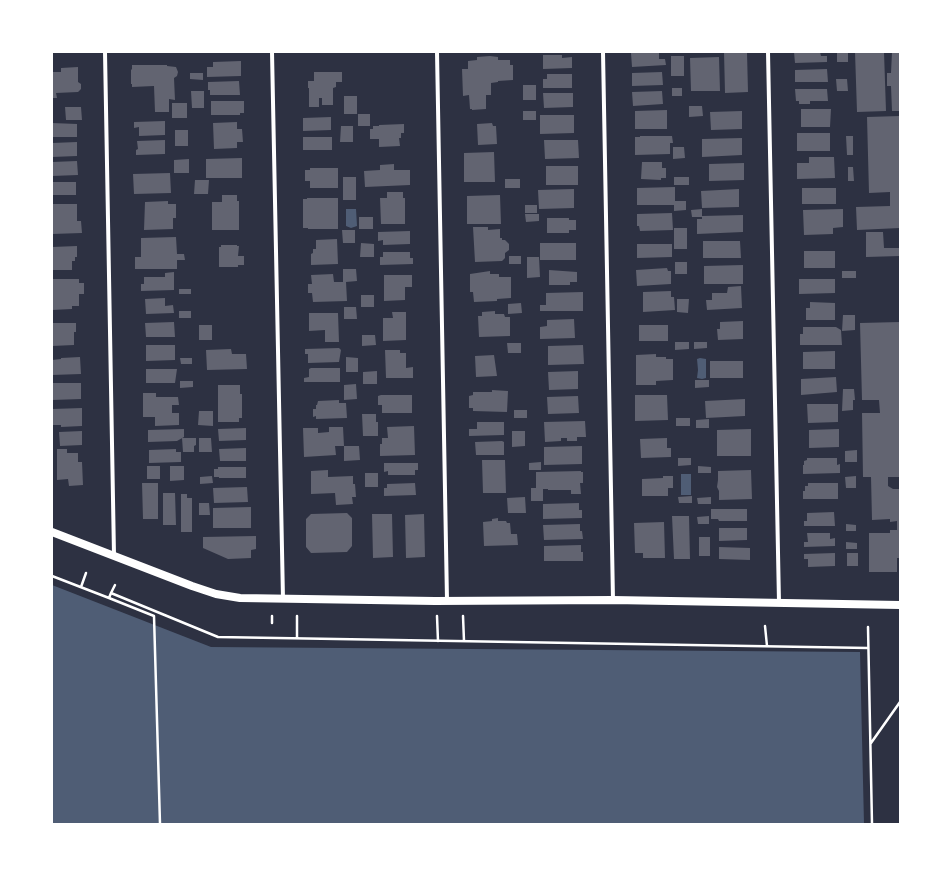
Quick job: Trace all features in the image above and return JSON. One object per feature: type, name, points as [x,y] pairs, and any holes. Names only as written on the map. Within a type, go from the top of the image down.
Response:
[{"type":"main road","points":[[52,532],[192,586],[216,594],[240,598],[613,600],[900,605]]},
{"type":"street","points":[[105,52],[114,556]]},
{"type":"street","points":[[272,52],[283,599]]},
{"type":"street","points":[[437,52],[448,600]]},
{"type":"street","points":[[603,52],[613,600]]},
{"type":"street","points":[[768,52],[779,602]]},
{"type":"path","points":[[81,587],[86,573]]},
{"type":"path","points":[[52,576],[154,616],[160,824]]},
{"type":"path","points":[[109,598],[115,584]]},
{"type":"path","points":[[111,594],[218,637],[868,648]]},
{"type":"path","points":[[272,616],[272,623]]},
{"type":"path","points":[[297,616],[297,638]]},
{"type":"path","points":[[437,616],[438,640]]},
{"type":"path","points":[[463,616],[464,641]]},
{"type":"path","points":[[765,626],[767,646]]},
{"type":"path","points":[[868,627],[872,824]]},
{"type":"path","points":[[870,744],[900,702]]},
{"type":"water","points":[[346,209],[356,209],[357,226],[351,228],[346,226]]},
{"type":"water","points":[[697,359],[706,359],[706,378],[702,379],[697,378]]},
{"type":"water","points":[[681,474],[691,474],[691,495],[681,495]]},
{"type":"water","points":[[52,585],[211,647],[860,652],[864,824],[52,824]]},
{"type":"building","points":[[659,52],[659,59],[665,59],[666,65],[632,67],[631,53]]},
{"type":"building","points":[[724,52],[747,52],[748,92],[725,93]]},
{"type":"building","points":[[794,52],[820,52],[821,56],[827,56],[827,62],[795,63]]},
{"type":"building","points":[[837,52],[848,52],[848,62],[837,62]]},
{"type":"building","points":[[855,52],[884,52],[886,111],[857,112]]},
{"type":"building","points":[[892,52],[900,52],[900,111],[892,111],[891,86],[887,86],[887,73],[891,73]]},
{"type":"building","points":[[543,55],[562,55],[562,58],[572,57],[572,68],[543,69]]},
{"type":"building","points":[[671,56],[684,56],[684,76],[671,76]]},
{"type":"building","points":[[477,57],[498,57],[498,60],[510,60],[510,65],[513,65],[513,80],[491,83],[491,95],[486,95],[486,109],[472,110],[470,109],[469,95],[463,96],[462,69],[468,69],[468,61],[477,60]]},
{"type":"building","points":[[719,57],[720,91],[691,91],[690,58]]},
{"type":"building","points":[[241,61],[241,76],[207,77],[207,67],[213,67],[213,62]]},
{"type":"building","points":[[132,65],[167,65],[176,67],[178,72],[177,76],[174,78],[175,100],[169,99],[169,112],[155,112],[154,86],[132,87]]},
{"type":"building","points":[[78,67],[78,82],[81,84],[81,89],[78,92],[56,93],[57,98],[52,98],[52,72],[61,72],[61,68]]},
{"type":"building","points":[[827,69],[828,82],[795,82],[795,70]]},
{"type":"building","points":[[314,72],[342,72],[342,82],[336,82],[336,87],[333,88],[333,105],[322,105],[322,98],[319,98],[319,107],[309,107],[308,81],[314,81]]},
{"type":"building","points":[[662,72],[663,85],[632,86],[632,73]]},
{"type":"building","points":[[190,73],[203,73],[203,80],[190,79]]},
{"type":"building","points":[[547,74],[572,74],[572,88],[543,88],[543,79],[547,79]]},
{"type":"building","points":[[836,79],[847,79],[848,91],[837,91]]},
{"type":"building","points":[[239,81],[240,95],[210,95],[210,90],[208,90],[208,82]]},
{"type":"building","points":[[523,85],[536,85],[536,100],[523,100]]},
{"type":"building","points":[[672,88],[682,88],[682,96],[672,96]]},
{"type":"building","points":[[795,89],[827,89],[828,101],[810,101],[810,104],[799,104],[799,101],[796,101]]},
{"type":"building","points":[[191,91],[204,91],[204,108],[192,108]]},
{"type":"building","points":[[662,91],[663,104],[633,106],[632,92]]},
{"type":"building","points":[[543,93],[573,93],[573,107],[544,108]]},
{"type":"building","points":[[344,96],[357,96],[357,114],[344,114]]},
{"type":"building","points":[[211,101],[244,101],[244,113],[240,113],[240,115],[211,115]]},
{"type":"building","points":[[172,103],[187,103],[187,118],[172,118]]},
{"type":"building","points":[[689,106],[702,106],[703,116],[689,117]]},
{"type":"building","points":[[65,107],[81,107],[82,120],[66,120]]},
{"type":"building","points":[[801,109],[831,109],[830,127],[801,127]]},
{"type":"building","points":[[667,110],[667,129],[635,129],[635,111]]},
{"type":"building","points":[[523,111],[536,111],[536,120],[523,120]]},
{"type":"building","points":[[742,111],[742,129],[711,130],[710,112]]},
{"type":"building","points":[[358,114],[370,114],[370,126],[358,126]]},
{"type":"building","points":[[540,115],[574,115],[574,133],[540,134]]},
{"type":"building","points":[[900,116],[900,228],[857,230],[856,207],[890,206],[890,192],[869,193],[867,117]]},
{"type":"building","points":[[331,117],[331,130],[303,131],[303,118]]},
{"type":"building","points":[[165,121],[165,135],[139,136],[139,127],[134,128],[134,122]]},
{"type":"building","points":[[237,122],[237,129],[242,129],[243,142],[237,142],[237,148],[214,149],[213,123]]},
{"type":"building","points":[[52,123],[77,124],[77,137],[52,137]]},
{"type":"building","points":[[492,123],[493,126],[496,126],[497,144],[478,145],[477,124]]},
{"type":"building","points":[[404,124],[404,133],[401,133],[401,138],[399,138],[400,146],[379,147],[379,139],[370,139],[370,129],[373,129],[373,126]]},
{"type":"building","points":[[341,126],[353,126],[353,142],[340,142]]},
{"type":"building","points":[[175,130],[188,130],[188,146],[175,146]]},
{"type":"building","points":[[797,133],[830,133],[830,151],[797,151]]},
{"type":"building","points":[[672,136],[673,143],[670,143],[670,154],[635,155],[635,137]]},
{"type":"building","points":[[846,136],[853,136],[853,155],[847,155]]},
{"type":"building","points":[[303,137],[332,137],[332,150],[303,150]]},
{"type":"building","points":[[742,138],[742,155],[702,157],[702,139]]},
{"type":"building","points":[[165,140],[165,154],[136,155],[136,150],[138,149],[137,141]]},
{"type":"building","points":[[544,140],[578,140],[579,158],[545,159]]},
{"type":"building","points":[[77,142],[77,156],[52,157],[52,143]]},
{"type":"building","points":[[673,147],[684,147],[685,158],[673,159]]},
{"type":"building","points":[[494,152],[495,182],[464,182],[464,153]]},
{"type":"building","points":[[809,157],[834,157],[835,178],[797,179],[797,163],[809,163]]},
{"type":"building","points":[[242,158],[242,178],[206,178],[206,159]]},
{"type":"building","points":[[189,159],[189,173],[174,173],[174,160]]},
{"type":"building","points":[[77,161],[78,175],[52,176],[52,162]]},
{"type":"building","points":[[642,162],[662,162],[662,168],[666,168],[666,178],[661,178],[661,180],[641,179]]},
{"type":"building","points":[[744,163],[744,180],[709,181],[709,164]]},
{"type":"building","points":[[394,164],[394,170],[410,170],[410,185],[365,187],[364,171],[380,170],[380,165]]},
{"type":"building","points":[[546,166],[578,166],[578,185],[546,185]]},
{"type":"building","points":[[848,167],[853,167],[854,181],[848,181]]},
{"type":"building","points":[[310,168],[338,168],[338,188],[310,188],[310,181],[305,181],[305,170],[310,170]]},
{"type":"building","points":[[170,173],[171,193],[134,194],[133,174]]},
{"type":"building","points":[[343,177],[356,177],[356,200],[343,200]]},
{"type":"building","points":[[674,177],[689,177],[689,185],[674,185]]},
{"type":"building","points":[[505,179],[520,179],[520,188],[505,188]]},
{"type":"building","points":[[195,180],[209,180],[208,194],[194,194]]},
{"type":"building","points":[[52,182],[76,182],[76,195],[52,195]]},
{"type":"building","points":[[675,187],[675,201],[686,201],[686,210],[674,211],[674,205],[637,205],[637,188]]},
{"type":"building","points":[[802,188],[836,188],[836,204],[802,204]]},
{"type":"building","points":[[574,189],[574,208],[539,209],[538,190]]},
{"type":"building","points":[[739,189],[739,207],[702,208],[701,191]]},
{"type":"building","points":[[387,192],[403,192],[403,198],[405,198],[405,224],[381,224],[380,198],[387,198]]},
{"type":"building","points":[[222,195],[237,195],[237,201],[239,201],[239,230],[212,230],[212,202],[222,202]]},
{"type":"building","points":[[500,195],[501,224],[467,224],[467,196]]},
{"type":"building","points":[[338,198],[338,229],[303,228],[303,199]]},
{"type":"building","points":[[168,201],[168,204],[176,204],[176,218],[173,218],[173,229],[144,230],[145,202]]},
{"type":"building","points":[[52,204],[77,204],[77,221],[81,221],[82,233],[52,234]]},
{"type":"building","points":[[525,205],[537,205],[537,213],[525,213]]},
{"type":"building","points":[[702,209],[702,216],[743,215],[743,232],[697,234],[697,219],[702,219],[702,217],[692,217],[691,210]]},
{"type":"building","points":[[843,209],[843,227],[833,228],[833,234],[804,235],[803,210]]},
{"type":"building","points":[[672,213],[673,230],[640,231],[639,226],[637,226],[637,214]]},
{"type":"building","points":[[525,214],[539,214],[539,221],[526,222]]},
{"type":"building","points":[[359,217],[373,217],[373,229],[359,229]]},
{"type":"building","points":[[547,218],[569,218],[569,220],[576,220],[576,230],[569,230],[569,233],[547,233]]},
{"type":"building","points":[[473,227],[488,227],[488,230],[500,229],[500,238],[509,244],[509,250],[505,253],[505,258],[502,261],[475,262]]},
{"type":"building","points":[[674,228],[687,228],[687,249],[674,249]]},
{"type":"building","points":[[342,230],[355,230],[355,243],[343,243]]},
{"type":"building","points":[[410,231],[410,244],[383,245],[383,240],[378,241],[378,232]]},
{"type":"building","points":[[866,232],[883,232],[884,248],[900,248],[900,256],[866,257]]},
{"type":"building","points":[[176,237],[177,254],[184,254],[185,260],[177,260],[177,269],[135,269],[135,257],[141,257],[141,238]]},
{"type":"building","points":[[337,239],[338,264],[311,265],[311,254],[313,253],[313,249],[316,249],[316,240]]},
{"type":"building","points":[[703,241],[740,241],[741,258],[703,258]]},
{"type":"building","points":[[361,243],[374,244],[374,257],[360,257]]},
{"type":"building","points":[[540,243],[576,243],[576,260],[540,260]]},
{"type":"building","points":[[637,244],[672,244],[672,257],[637,258]]},
{"type":"building","points":[[221,245],[239,246],[238,256],[244,256],[244,265],[238,265],[238,267],[219,267],[219,247],[221,247]]},
{"type":"building","points":[[77,246],[77,257],[75,257],[75,261],[72,261],[72,270],[52,270],[52,247]]},
{"type":"building","points":[[804,251],[835,251],[835,268],[804,268]]},
{"type":"building","points":[[383,252],[410,252],[410,258],[413,258],[413,264],[380,265],[380,257],[383,257]]},
{"type":"building","points":[[509,256],[521,256],[521,264],[509,264]]},
{"type":"building","points":[[527,257],[539,257],[540,277],[527,278]]},
{"type":"building","points":[[675,262],[687,262],[687,274],[675,274]]},
{"type":"building","points":[[743,265],[743,284],[704,284],[704,266]]},
{"type":"building","points":[[667,268],[668,271],[671,271],[671,284],[637,286],[636,270]]},
{"type":"building","points":[[343,269],[356,269],[357,281],[346,282],[347,301],[313,302],[312,293],[308,293],[308,284],[312,284],[311,275],[333,274],[334,282],[343,282]]},
{"type":"building","points":[[549,270],[577,272],[577,282],[570,282],[570,285],[549,285]]},
{"type":"building","points":[[490,271],[490,274],[499,274],[499,277],[511,277],[511,298],[497,299],[497,301],[474,302],[473,292],[470,292],[470,274]]},
{"type":"building","points":[[842,271],[856,271],[856,278],[842,278]]},
{"type":"building","points":[[174,272],[174,290],[141,291],[141,284],[144,284],[144,277],[165,277],[165,273]]},
{"type":"building","points":[[384,275],[412,275],[412,287],[405,287],[405,300],[384,301]]},
{"type":"building","points":[[52,279],[79,279],[79,283],[84,283],[84,294],[79,294],[79,306],[72,306],[72,309],[52,310]]},
{"type":"building","points":[[799,279],[835,279],[835,293],[799,294]]},
{"type":"building","points":[[741,286],[742,308],[707,310],[706,300],[712,300],[712,293],[727,293],[728,287]]},
{"type":"building","points":[[179,289],[191,289],[191,294],[179,294]]},
{"type":"building","points":[[671,291],[671,297],[674,297],[675,310],[643,312],[643,292]]},
{"type":"building","points":[[583,292],[583,311],[540,311],[540,305],[546,305],[546,293]]},
{"type":"building","points":[[361,295],[374,295],[374,307],[361,307]]},
{"type":"building","points":[[165,298],[165,306],[173,305],[174,313],[146,314],[145,299]]},
{"type":"building","points":[[677,299],[689,299],[688,313],[677,312]]},
{"type":"building","points":[[810,302],[835,303],[835,320],[806,320],[806,308],[810,308]]},
{"type":"building","points":[[521,303],[522,313],[508,314],[508,304]]},
{"type":"building","points":[[344,307],[356,307],[357,319],[344,319]]},
{"type":"building","points":[[179,311],[191,311],[191,318],[179,318]]},
{"type":"building","points":[[495,311],[495,314],[504,314],[505,317],[510,317],[510,336],[479,337],[478,316],[482,316],[482,312]]},
{"type":"building","points":[[392,312],[406,312],[406,340],[383,341],[383,318],[393,318]]},
{"type":"building","points":[[309,313],[338,313],[339,342],[325,342],[325,330],[309,331]]},
{"type":"building","points":[[843,315],[855,315],[855,330],[842,331]]},
{"type":"building","points":[[574,319],[575,338],[540,339],[540,327],[547,326],[547,320]]},
{"type":"building","points":[[743,321],[743,339],[718,340],[717,329],[720,329],[720,322]]},
{"type":"building","points":[[174,322],[175,337],[146,337],[145,323]]},
{"type":"building","points":[[900,322],[900,477],[888,477],[888,486],[893,489],[900,489],[900,558],[897,558],[897,572],[869,572],[869,533],[890,533],[890,530],[897,530],[897,521],[890,522],[890,519],[872,520],[871,477],[863,477],[862,413],[880,413],[879,400],[862,400],[860,323]]},
{"type":"building","points":[[52,323],[76,323],[74,345],[52,346]]},
{"type":"building","points":[[199,325],[212,325],[212,340],[199,340]]},
{"type":"building","points":[[639,325],[668,325],[668,341],[639,341]]},
{"type":"building","points":[[803,327],[836,327],[841,330],[842,345],[800,345],[800,334],[803,334]]},
{"type":"building","points":[[362,335],[375,335],[376,345],[362,346]]},
{"type":"building","points":[[675,342],[689,342],[689,349],[675,350]]},
{"type":"building","points":[[694,342],[707,342],[707,348],[694,349]]},
{"type":"building","points":[[507,343],[521,343],[521,353],[508,353]]},
{"type":"building","points":[[146,345],[175,345],[175,360],[146,361]]},
{"type":"building","points":[[583,345],[584,364],[548,365],[548,346]]},
{"type":"building","points":[[339,348],[341,350],[339,362],[308,363],[308,354],[305,354],[305,349]]},
{"type":"building","points":[[231,349],[232,354],[246,354],[247,369],[207,370],[206,350]]},
{"type":"building","points":[[385,350],[400,350],[400,353],[406,353],[406,368],[413,367],[413,378],[386,378]]},
{"type":"building","points":[[835,351],[835,369],[803,369],[803,352]]},
{"type":"building","points":[[656,354],[656,357],[673,359],[673,380],[656,381],[656,385],[636,385],[636,355]]},
{"type":"building","points":[[494,355],[497,376],[476,377],[475,356]]},
{"type":"building","points":[[80,357],[81,374],[52,375],[52,360]]},
{"type":"building","points":[[346,357],[358,358],[358,372],[346,372]]},
{"type":"building","points":[[180,358],[192,358],[192,364],[181,364]]},
{"type":"building","points":[[710,361],[743,361],[743,378],[710,378]]},
{"type":"building","points":[[340,368],[340,382],[304,382],[304,378],[309,377],[309,369]]},
{"type":"building","points":[[146,369],[177,369],[175,383],[146,383]]},
{"type":"building","points":[[377,371],[377,384],[363,384],[363,372]]},
{"type":"building","points":[[578,371],[578,389],[549,390],[548,372]]},
{"type":"building","points":[[836,377],[837,392],[801,395],[801,379]]},
{"type":"building","points":[[695,380],[709,380],[709,387],[695,388]]},
{"type":"building","points":[[180,381],[193,381],[193,387],[180,388]]},
{"type":"building","points":[[52,383],[81,383],[81,399],[52,400]]},
{"type":"building","points":[[356,384],[357,399],[344,400],[344,385]]},
{"type":"building","points":[[218,385],[240,385],[240,394],[242,394],[242,418],[239,418],[239,422],[218,422]]},
{"type":"building","points":[[843,389],[854,389],[855,400],[853,400],[853,410],[842,411]]},
{"type":"building","points":[[492,390],[508,391],[507,412],[473,411],[473,408],[469,408],[469,396],[473,395],[473,392],[492,392]]},
{"type":"building","points":[[143,393],[156,393],[156,397],[178,397],[179,405],[172,405],[172,413],[179,413],[179,425],[155,426],[155,417],[143,417]]},
{"type":"building","points":[[412,395],[412,413],[382,413],[382,405],[378,405],[378,396]]},
{"type":"building","points":[[635,395],[667,395],[668,420],[635,421]]},
{"type":"building","points":[[578,396],[579,413],[548,414],[547,397]]},
{"type":"building","points":[[745,399],[745,416],[706,418],[705,401]]},
{"type":"building","points":[[339,400],[339,403],[346,403],[347,418],[316,419],[316,416],[313,417],[313,409],[316,409],[318,401]]},
{"type":"building","points":[[807,404],[838,404],[838,422],[808,423]]},
{"type":"building","points":[[82,408],[82,426],[61,427],[61,425],[52,425],[52,409]]},
{"type":"building","points":[[514,410],[527,410],[527,418],[514,418]]},
{"type":"building","points":[[199,411],[213,411],[213,426],[198,425]]},
{"type":"building","points":[[362,414],[376,414],[376,422],[378,422],[378,436],[363,436]]},
{"type":"building","points":[[676,418],[690,418],[690,426],[676,426]]},
{"type":"building","points":[[709,419],[709,428],[696,428],[696,420]]},
{"type":"building","points":[[585,421],[586,437],[577,437],[577,441],[567,441],[567,438],[561,438],[561,441],[545,442],[544,422]]},
{"type":"building","points":[[477,422],[504,422],[504,435],[469,436],[469,429],[477,429]]},
{"type":"building","points":[[414,426],[415,455],[380,456],[380,444],[382,444],[382,438],[388,438],[387,427]]},
{"type":"building","points":[[329,427],[343,427],[344,446],[335,446],[336,455],[304,457],[303,428],[318,428],[318,433],[329,432]]},
{"type":"building","points":[[246,428],[246,440],[219,441],[218,429]]},
{"type":"building","points":[[184,429],[184,437],[177,441],[148,442],[148,430]]},
{"type":"building","points":[[751,429],[751,456],[717,456],[717,430]]},
{"type":"building","points":[[839,429],[839,447],[809,448],[809,430]]},
{"type":"building","points":[[82,431],[82,445],[60,446],[59,432]]},
{"type":"building","points":[[512,431],[525,431],[525,446],[512,447]]},
{"type":"building","points":[[182,438],[196,438],[194,452],[183,452]]},
{"type":"building","points":[[199,438],[211,438],[212,452],[199,452]]},
{"type":"building","points":[[667,438],[667,448],[671,448],[671,457],[641,458],[640,439]]},
{"type":"building","points":[[475,442],[504,442],[504,455],[476,455]]},
{"type":"building","points":[[344,446],[359,446],[360,460],[344,461]]},
{"type":"building","points":[[582,446],[582,464],[544,465],[544,447]]},
{"type":"building","points":[[246,448],[246,461],[220,461],[219,449]]},
{"type":"building","points":[[57,449],[67,449],[67,453],[78,453],[78,462],[82,462],[83,485],[69,486],[68,479],[57,480]]},
{"type":"building","points":[[176,449],[176,452],[181,452],[181,462],[149,463],[149,450]]},
{"type":"building","points":[[857,450],[857,462],[845,462],[845,451]]},
{"type":"building","points":[[678,458],[691,458],[691,465],[678,466]]},
{"type":"building","points":[[807,458],[837,458],[837,465],[840,464],[840,473],[803,474],[804,461],[807,460]]},
{"type":"building","points":[[482,460],[505,460],[506,493],[483,493]]},
{"type":"building","points":[[541,462],[541,470],[529,470],[529,463]]},
{"type":"building","points":[[384,463],[418,463],[418,470],[415,470],[415,475],[388,475],[388,471],[384,472]]},
{"type":"building","points":[[147,466],[160,466],[160,479],[147,479]]},
{"type":"building","points":[[170,466],[184,466],[184,480],[170,481]]},
{"type":"building","points":[[698,466],[711,467],[711,473],[698,473]]},
{"type":"building","points":[[218,467],[246,467],[246,478],[214,477],[214,469],[218,469]]},
{"type":"building","points":[[328,470],[328,477],[353,476],[356,497],[352,497],[353,504],[336,505],[335,493],[311,494],[311,471]]},
{"type":"building","points":[[751,470],[752,499],[719,500],[719,491],[717,487],[718,471]]},
{"type":"building","points":[[536,472],[583,472],[583,483],[580,483],[581,494],[571,494],[571,490],[543,489],[543,501],[531,501],[531,488],[536,488]]},
{"type":"building","points":[[365,473],[378,473],[378,487],[365,487]]},
{"type":"building","points":[[212,476],[213,483],[200,484],[200,477]]},
{"type":"building","points":[[663,476],[673,476],[673,488],[668,488],[668,496],[642,496],[642,479],[663,478]]},
{"type":"building","points":[[856,476],[856,488],[846,488],[845,477]]},
{"type":"building","points":[[142,483],[158,483],[158,519],[143,519]]},
{"type":"building","points":[[415,483],[416,495],[384,496],[384,488],[387,488],[387,484]]},
{"type":"building","points":[[808,483],[838,483],[838,499],[803,499],[803,491],[805,491],[805,486],[808,486]]},
{"type":"building","points":[[247,487],[248,502],[214,503],[213,488]]},
{"type":"building","points":[[163,493],[175,493],[176,525],[163,525]]},
{"type":"building","points":[[181,494],[187,494],[187,498],[192,498],[192,532],[181,532]]},
{"type":"building","points":[[692,496],[692,503],[679,503],[678,497]]},
{"type":"building","points":[[525,497],[526,513],[508,513],[507,498]]},
{"type":"building","points":[[711,497],[711,504],[698,504],[697,498]]},
{"type":"building","points":[[199,503],[209,503],[210,515],[199,515]]},
{"type":"building","points":[[579,503],[579,510],[582,510],[582,518],[543,519],[543,504]]},
{"type":"building","points":[[251,507],[251,528],[213,528],[213,508]]},
{"type":"building","points":[[711,509],[747,509],[747,521],[719,521],[718,519],[711,519]]},
{"type":"building","points":[[834,512],[835,526],[804,526],[804,521],[807,521],[807,513]]},
{"type":"building","points":[[347,513],[352,518],[352,546],[347,552],[311,553],[306,547],[306,519],[311,514]]},
{"type":"building","points":[[372,514],[392,514],[393,557],[373,558]]},
{"type":"building","points":[[424,514],[425,557],[406,558],[405,515]]},
{"type":"building","points":[[672,516],[689,516],[690,559],[674,559]]},
{"type":"building","points":[[709,516],[709,524],[698,524],[697,517]]},
{"type":"building","points":[[498,518],[498,521],[506,521],[507,523],[510,523],[511,534],[517,534],[518,545],[484,546],[483,522],[492,521],[492,519]]},
{"type":"building","points":[[664,522],[665,558],[643,558],[643,553],[635,553],[634,523]]},
{"type":"building","points":[[580,524],[580,531],[582,531],[583,539],[544,540],[543,525]]},
{"type":"building","points":[[846,524],[856,525],[856,531],[846,531]]},
{"type":"building","points":[[719,528],[747,528],[747,540],[719,541]]},
{"type":"building","points":[[807,533],[830,533],[830,539],[835,538],[835,546],[804,547],[804,542],[808,542]]},
{"type":"building","points":[[256,536],[256,549],[251,550],[251,558],[228,559],[203,548],[203,537]]},
{"type":"building","points":[[699,537],[710,537],[710,556],[699,556]]},
{"type":"building","points":[[846,542],[857,543],[857,549],[846,549]]},
{"type":"building","points":[[581,545],[583,561],[544,561],[544,546]]},
{"type":"building","points":[[719,547],[750,548],[750,560],[719,559]]},
{"type":"building","points":[[835,553],[835,566],[808,567],[808,559],[804,559],[804,554]]},
{"type":"building","points":[[847,553],[858,553],[858,566],[847,566]]}]
